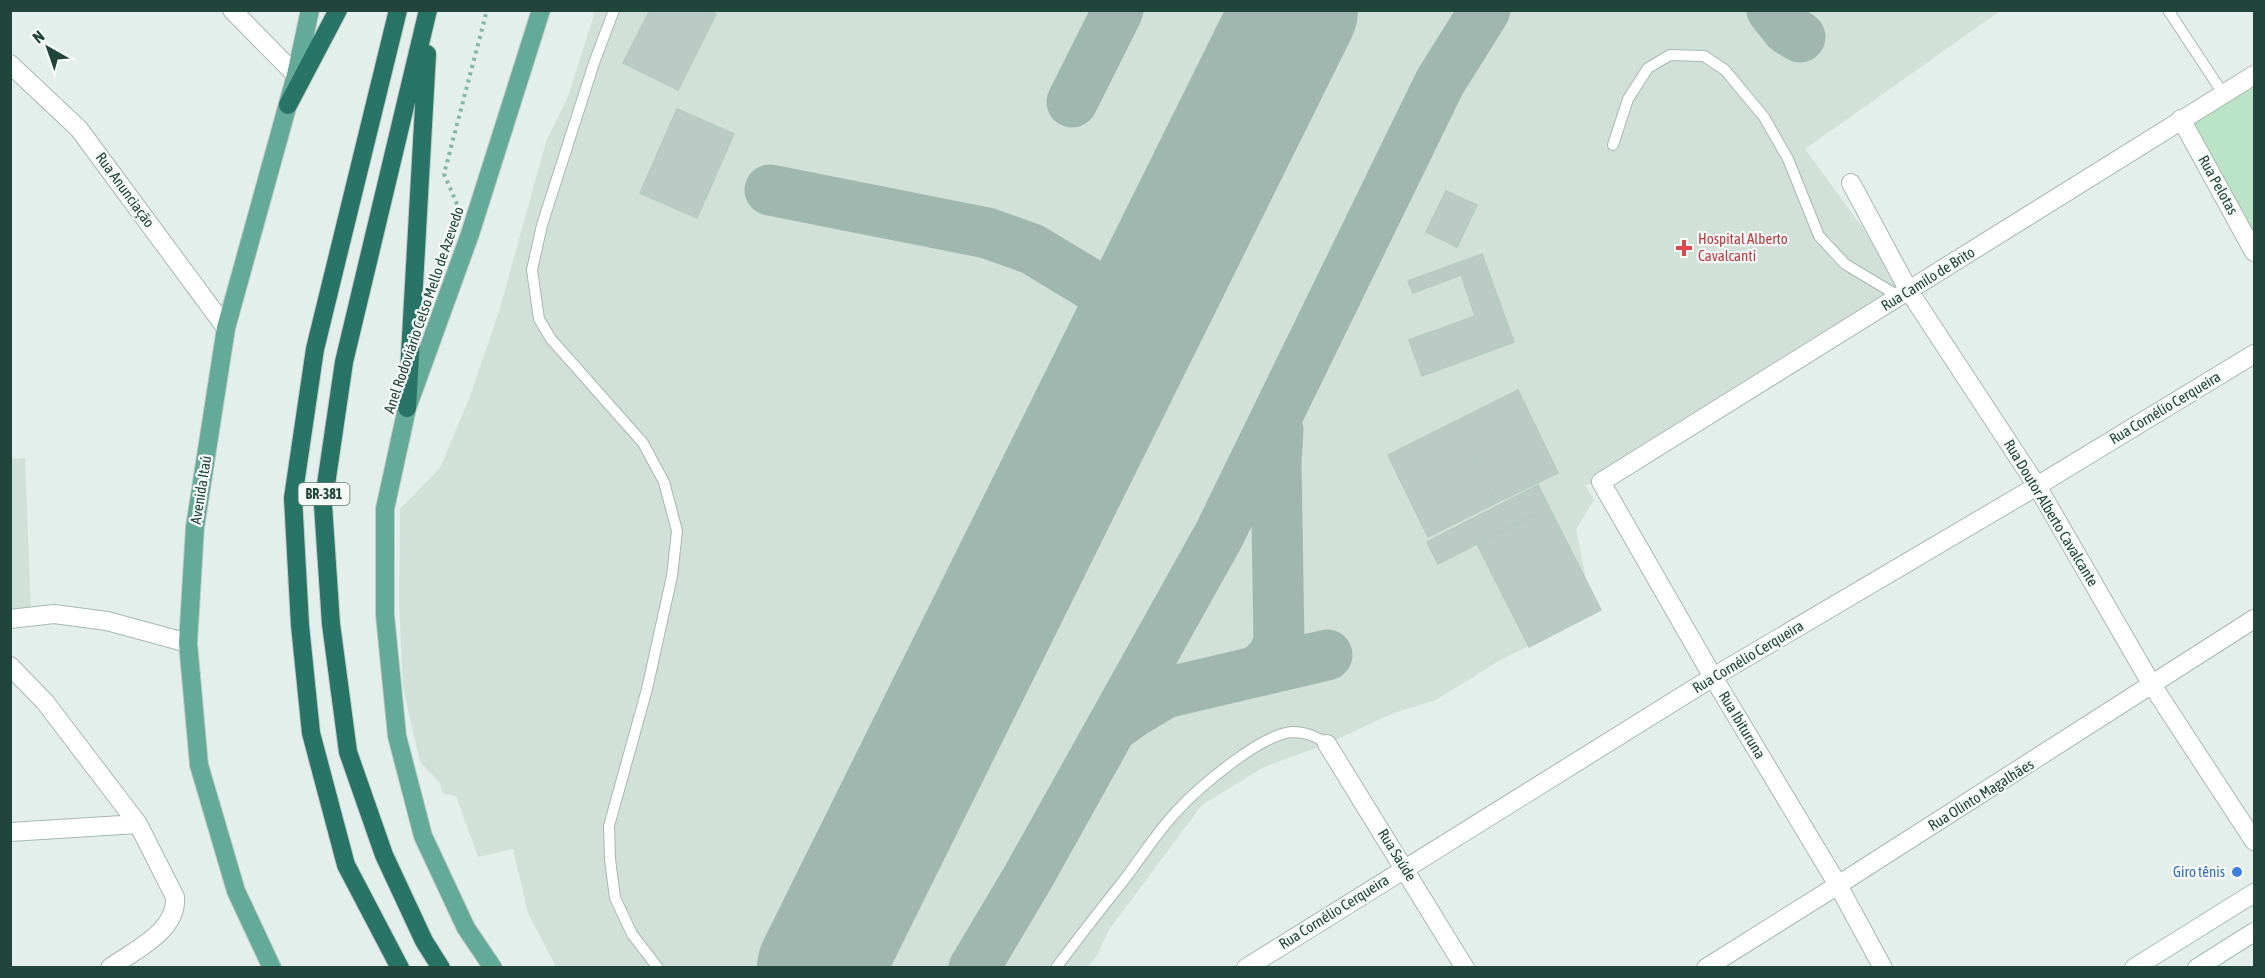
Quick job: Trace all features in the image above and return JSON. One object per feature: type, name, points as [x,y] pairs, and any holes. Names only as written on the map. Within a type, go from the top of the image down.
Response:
[{"type":"highway","points":[[288,105],[338,10]]},
{"type":"highway","name":"BR-381","points":[[398,10],[315,349],[294,498],[300,625],[311,733],[346,865],[400,968]]},
{"type":"highway","points":[[407,408],[429,10]]},
{"type":"highway","name":"BR-381","points":[[429,10],[344,363],[322,504],[331,624],[348,752],[384,855],[424,941],[441,968]]},
{"type":"main road","name":"Avenida Itaú","points":[[272,968],[236,891],[199,765],[188,643],[195,527],[226,328],[296,75],[310,10]]},
{"type":"main road","name":"Anel Rodoviário Celso Mello de Azevedo","points":[[492,968],[466,928],[423,836],[397,735],[386,615],[385,509],[407,408],[470,234],[541,10]]},
{"type":"street","points":[[232,10],[296,75]]},
{"type":"street","name":"Rua Anunciação","points":[[10,64],[80,129],[226,328]]},
{"type":"street","name":"Rua Camilo de Brito","points":[[1601,482],[2254,75]]},
{"type":"street","name":"Rua Pelotas","points":[[2181,119],[2254,252]]},
{"type":"street","name":"Rua Doutor Alberto Cavalcante","points":[[1851,183],[1904,294],[2037,486],[2152,685],[2254,841]]},
{"type":"street","name":"Rua Cornélio Cerqueira","points":[[1246,968],[1713,677],[2037,486],[2254,354]]},
{"type":"street","name":"Rua Ibituruna","points":[[1601,482],[1713,677],[1838,885],[1883,968]]},
{"type":"street","points":[[10,619],[54,614],[97,619],[188,643]]},
{"type":"street","name":"Rua Olinto Magalhães","points":[[1706,968],[2254,619]]},
{"type":"street","points":[[10,666],[45,702],[138,824],[175,897],[176,905],[169,923],[110,968]]},
{"type":"street","name":"Rua Saúde","points":[[1327,744],[1465,968]]},
{"type":"street","points":[[10,832],[138,824]]},
{"type":"street","points":[[2134,968],[2254,893]]},
{"type":"street","points":[[2197,968],[2252,931]]},
{"type":"lane","points":[[614,10],[594,63],[542,225],[532,270],[539,319],[551,339],[643,443],[664,482],[676,531],[672,576],[647,689],[609,826],[615,898],[632,934],[658,968]]},
{"type":"lane","points":[[2168,10],[2224,95]]},
{"type":"lane","points":[[1613,145],[1628,99],[1648,68],[1670,55],[1704,56],[1725,70],[1764,117],[1788,159],[1820,236],[1845,264],[1904,294]]},
{"type":"lane","points":[[1056,968],[1176,811],[1212,777],[1234,760],[1275,737],[1293,732],[1317,736],[1327,744]]},
{"type":"path","points":[[470,234],[444,174],[487,10]]},
{"type":"shaded area","points":[[595,11],[2000,11],[1805,149],[1909,291],[1601,482],[1585,485],[1594,500],[1576,529],[1586,579],[1601,610],[1499,661],[1436,700],[1391,714],[1327,744],[1264,767],[1202,805],[1108,931],[1098,954],[1088,967],[556,967],[528,913],[513,849],[478,857],[456,796],[443,794],[440,783],[420,762],[403,688],[399,604],[400,509],[440,468],[469,399],[500,308],[546,142],[569,94]]},
{"type":"shaded area","points":[[25,458],[31,615],[10,617],[10,459]]},
{"type":"green space","points":[[2254,84],[2254,237],[2193,123]]},
{"type":"building","points":[[650,10],[709,10],[716,14],[678,90],[623,63]]},
{"type":"building","points":[[677,109],[734,134],[697,218],[640,193]]},
{"type":"building","points":[[1446,191],[1477,205],[1457,247],[1426,232]]},
{"type":"building","points":[[1482,254],[1514,342],[1422,376],[1409,340],[1475,316],[1461,275],[1413,293],[1408,281]]},
{"type":"building","points":[[1518,390],[1558,473],[1496,503],[1456,421]]},
{"type":"building","points":[[1456,421],[1496,503],[1428,537],[1388,455]]},
{"type":"building","points":[[1538,485],[1549,507],[1438,564],[1427,542]]},
{"type":"building","points":[[1549,507],[1601,610],[1529,647],[1477,544]]},
{"type":"taxiway","points":[[1072,102],[1118,10]]},
{"type":"taxiway","points":[[974,968],[1027,879],[1219,535],[1440,82],[1485,10]]},
{"type":"taxiway","points":[[1772,10],[1787,29],[1800,37]]},
{"type":"taxiway","points":[[770,190],[987,233],[1032,249],[1123,304],[1150,302]]},
{"type":"taxiway","points":[[1258,671],[1273,657],[1279,641],[1276,461],[1278,430]]},
{"type":"taxiway","points":[[1114,726],[1165,693],[1327,655]]},
{"type":"runway","points":[[820,968],[1295,10]]},
{"type":"place","name":"Hospital Alberto Cavalcanti","points":[[1684,248]]},
{"type":"place","name":"Giro tênis","points":[[2237,872]]}]
